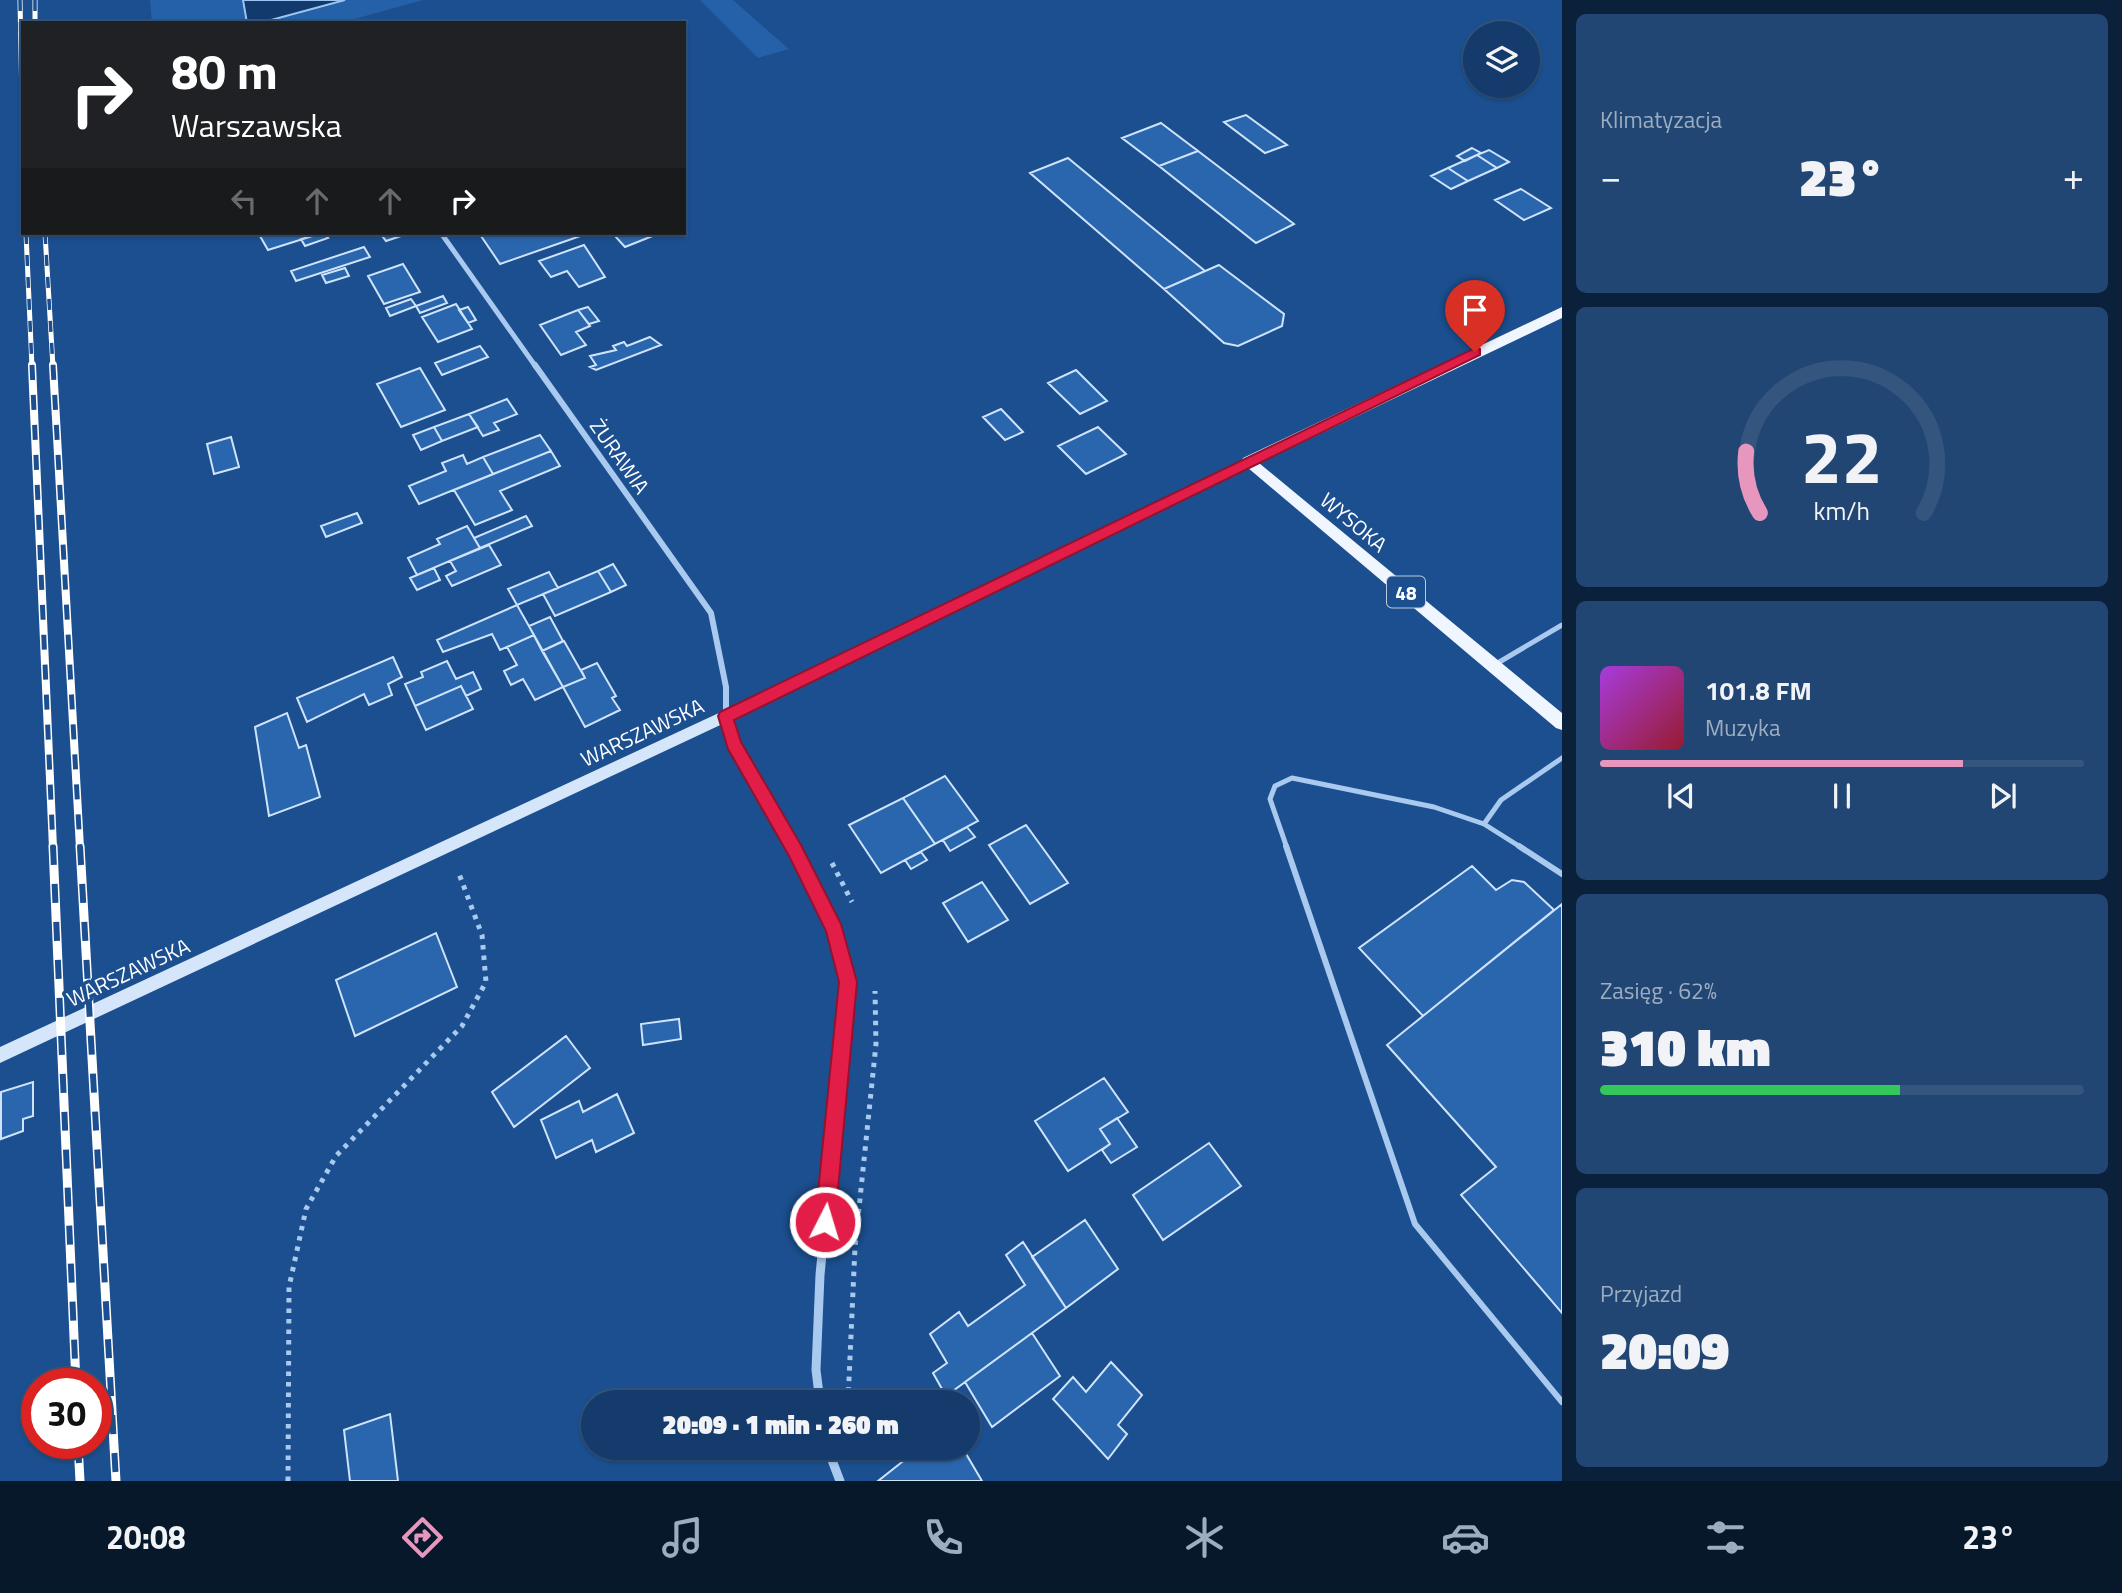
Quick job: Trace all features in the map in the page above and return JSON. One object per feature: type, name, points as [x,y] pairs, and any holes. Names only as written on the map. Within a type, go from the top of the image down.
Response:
[{"type":"main road","name":"WARSZAWSKA","points":[[0,1055],[448,848],[1248,462],[1558,317]]},
{"type":"main road","name":"WYSOKA","points":[[1248,462],[1562,723]]},
{"type":"street","name":"ŻURAWIA","points":[[442,235],[710,613],[726,687],[726,716],[734,744],[795,850],[835,930],[848,982],[820,1275],[816,1370],[818,1390]]},
{"type":"street","points":[[832,1460],[840,1481]]},
{"type":"lane","points":[[1494,665],[1562,625]]},
{"type":"lane","points":[[1484,824],[1501,800],[1562,758]]},
{"type":"lane","points":[[1562,874],[1484,824],[1434,807],[1292,778],[1275,786],[1270,799],[1415,1224],[1562,1402]]},
{"type":"path","points":[[288,1481],[289,1287],[306,1209],[336,1156],[462,1026],[486,982],[482,934],[448,848]]},
{"type":"shaded area","points":[[150,0],[423,0],[347,21],[152,21]]},
{"type":"shaded area","points":[[243,0],[345,0],[267,21],[247,21]]},
{"type":"shaded area","points":[[700,0],[733,0],[789,49],[758,58]]},
{"type":"building","points":[[1246,115],[1287,145],[1265,153],[1224,122]]},
{"type":"building","points":[[1161,123],[1198,151],[1159,166],[1122,138]]},
{"type":"building","points":[[1472,148],[1481,153],[1465,161],[1457,156]]},
{"type":"building","points":[[1489,150],[1509,162],[1497,168],[1477,155]]},
{"type":"building","points":[[1198,151],[1294,224],[1256,243],[1159,166]]},
{"type":"building","points":[[1477,155],[1497,168],[1468,181],[1448,168]]},
{"type":"building","points":[[1068,158],[1205,271],[1164,289],[1030,173]]},
{"type":"building","points":[[1448,168],[1468,181],[1451,189],[1431,176]]},
{"type":"building","points":[[1521,189],[1551,208],[1524,220],[1495,200]]},
{"type":"building","points":[[263,235],[316,235],[268,250],[260,236]]},
{"type":"building","points":[[315,235],[324,235],[328,238],[305,246],[301,239]]},
{"type":"building","points":[[382,235],[404,235],[386,241]]},
{"type":"building","points":[[480,235],[583,235],[500,264]]},
{"type":"building","points":[[614,235],[655,235],[625,247]]},
{"type":"building","points":[[584,245],[605,277],[579,287],[567,271],[551,277],[539,261]]},
{"type":"building","points":[[364,247],[370,257],[296,281],[291,271]]},
{"type":"building","points":[[403,264],[420,292],[384,304],[368,276]]},
{"type":"building","points":[[1219,265],[1284,314],[1282,326],[1238,346],[1224,343],[1164,289]]},
{"type":"building","points":[[345,268],[349,276],[326,283],[322,275]]},
{"type":"building","points":[[443,296],[447,303],[420,313],[416,306]]},
{"type":"building","points":[[411,299],[416,306],[390,316],[386,308]]},
{"type":"building","points":[[456,304],[472,329],[438,342],[422,317]]},
{"type":"building","points":[[468,307],[476,320],[468,323],[459,310]]},
{"type":"building","points":[[588,307],[599,321],[589,324],[578,310]]},
{"type":"building","points":[[578,310],[590,326],[576,332],[586,345],[561,355],[540,325]]},
{"type":"building","points":[[650,337],[661,345],[596,370],[590,367],[596,365],[590,356],[616,350],[613,346],[624,342],[627,346]]},
{"type":"building","points":[[480,346],[488,357],[442,375],[435,363]]},
{"type":"building","points":[[420,368],[445,410],[401,427],[377,384]]},
{"type":"building","points":[[1076,370],[1107,401],[1080,414],[1048,383]]},
{"type":"building","points":[[507,399],[517,414],[494,423],[499,430],[483,436],[469,414]]},
{"type":"building","points":[[1001,409],[1023,432],[1005,440],[983,417]]},
{"type":"building","points":[[469,414],[478,427],[442,441],[434,427]]},
{"type":"building","points":[[434,427],[442,441],[421,450],[413,435]]},
{"type":"building","points":[[1098,427],[1126,454],[1086,474],[1058,446]]},
{"type":"building","points":[[540,435],[551,451],[493,474],[483,457]]},
{"type":"building","points":[[231,437],[239,467],[214,474],[207,444]]},
{"type":"building","points":[[551,451],[560,466],[500,491],[512,510],[475,525],[454,490]]},
{"type":"building","points":[[463,455],[467,464],[483,457],[493,474],[419,504],[409,486],[446,471],[442,463]]},
{"type":"building","points":[[357,513],[362,523],[326,537],[321,526]]},
{"type":"building","points":[[526,516],[532,526],[480,548],[474,538]]},
{"type":"building","points":[[467,526],[480,548],[417,575],[408,558],[440,544],[437,539]]},
{"type":"building","points":[[489,545],[501,565],[452,586],[446,576],[456,571],[450,561]]},
{"type":"building","points":[[613,564],[626,585],[611,592],[598,571]]},
{"type":"building","points":[[434,568],[440,580],[417,590],[410,578]]},
{"type":"building","points":[[598,571],[611,592],[555,616],[543,594]]},
{"type":"building","points":[[549,572],[558,588],[517,605],[508,589]]},
{"type":"building","points":[[517,605],[534,635],[500,650],[492,634],[443,652],[437,640]]},
{"type":"building","points":[[550,617],[563,641],[542,651],[529,626]]},
{"type":"building","points":[[534,635],[563,687],[535,700],[523,679],[511,685],[504,671],[517,665],[507,647]]},
{"type":"building","points":[[564,641],[585,678],[563,687],[542,651]]},
{"type":"building","points":[[393,657],[402,677],[388,684],[392,695],[369,705],[364,694],[307,722],[297,698]]},
{"type":"building","points":[[447,661],[456,679],[473,672],[481,689],[466,696],[461,686],[415,706],[405,684],[423,677],[421,672]]},
{"type":"building","points":[[597,663],[616,696],[612,698],[620,710],[585,727],[563,687],[585,678],[581,670]]},
{"type":"building","points":[[461,686],[473,709],[426,730],[415,706]]},
{"type":"building","points":[[287,713],[299,748],[306,745],[320,797],[269,816],[255,727]]},
{"type":"building","points":[[945,776],[978,821],[935,844],[903,798]]},
{"type":"building","points":[[903,798],[935,844],[881,873],[849,825]]},
{"type":"building","points":[[1026,825],[1068,883],[1030,904],[989,845]]},
{"type":"building","points":[[967,827],[975,837],[950,851],[943,840]]},
{"type":"building","points":[[921,852],[927,860],[911,869],[905,860]]},
{"type":"building","points":[[1472,866],[1496,890],[1512,880],[1524,882],[1554,910],[1423,1016],[1359,948]]},
{"type":"building","points":[[982,882],[1008,920],[968,942],[943,903]]},
{"type":"building","points":[[1562,904],[1562,1313],[1461,1195],[1496,1167],[1387,1045]]},
{"type":"building","points":[[436,933],[457,987],[355,1036],[336,980]]},
{"type":"building","points":[[679,1019],[681,1039],[643,1045],[641,1024]]},
{"type":"building","points":[[566,1036],[590,1068],[514,1127],[492,1092]]},
{"type":"building","points":[[1104,1078],[1128,1112],[1100,1129],[1110,1144],[1068,1171],[1035,1121]]},
{"type":"building","points":[[33,1082],[33,1116],[23,1119],[23,1131],[1,1139],[1,1092]]},
{"type":"building","points":[[617,1094],[634,1133],[596,1152],[592,1140],[556,1158],[541,1120],[579,1101],[583,1112]]},
{"type":"building","points":[[1117,1118],[1137,1147],[1111,1163],[1102,1150],[1110,1144],[1100,1129]]},
{"type":"building","points":[[1209,1143],[1241,1186],[1163,1240],[1133,1195]]},
{"type":"building","points":[[1085,1220],[1118,1269],[1066,1308],[1032,1257]]},
{"type":"building","points":[[1023,1242],[1066,1308],[954,1390],[943,1390],[933,1373],[947,1363],[930,1334],[959,1312],[968,1326],[1025,1285],[1006,1255]]},
{"type":"building","points":[[1032,1333],[1060,1376],[992,1427],[980,1407],[980,1390],[970,1390],[965,1382]]},
{"type":"building","points":[[1111,1362],[1142,1395],[1118,1425],[1127,1434],[1108,1459],[1053,1399],[1073,1377],[1086,1392]]},
{"type":"building","points":[[390,1414],[398,1481],[350,1481],[344,1430]]},
{"type":"building","points":[[905,1460],[970,1460],[982,1481],[878,1481]]},
{"type":"railway","points":[[20,0],[21,52]]},
{"type":"railway","points":[[35,0],[35,21]]},
{"type":"railway","points":[[26,235],[32,367]]},
{"type":"railway","points":[[45,235],[53,367]]},
{"type":"railway","points":[[32,365],[53,848]]},
{"type":"railway","points":[[53,365],[80,848]]},
{"type":"railway","points":[[53,846],[75,1368]]},
{"type":"railway","points":[[80,846],[116,1481]]},
{"type":"railway","points":[[79,1459],[80,1481]]},
{"type":"route","points":[[825,1222],[848,982],[835,930],[795,850],[734,744],[726,716],[1475,352]]}]
